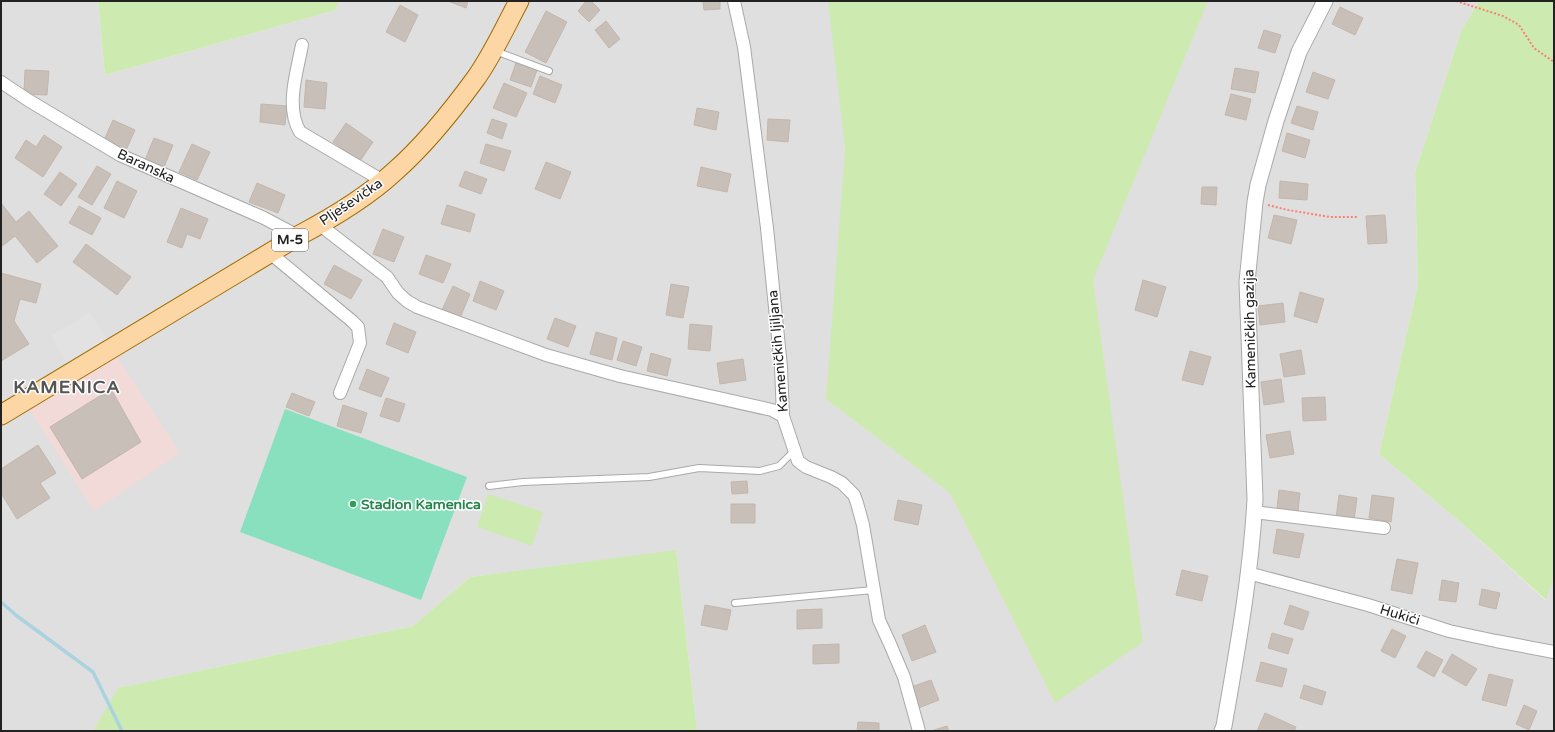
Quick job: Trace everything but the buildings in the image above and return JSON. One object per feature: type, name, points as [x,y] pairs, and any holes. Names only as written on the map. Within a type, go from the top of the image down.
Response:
[{"type":"main road","name":"Plješevička","points":[[3,412],[298,236],[320,225],[362,197],[394,173],[417,151],[476,77],[493,50],[519,1]]},
{"type":"street","name":"Kameničkih ljiljana","points":[[734,1],[744,46],[767,228],[781,367],[783,416],[798,461],[806,467],[842,483],[854,495],[863,525],[879,620],[904,677],[919,731]]},
{"type":"street","name":"Kameničkih gazija","points":[[1222,731],[1236,654],[1248,573],[1254,512],[1247,282],[1255,202],[1258,185],[1276,121],[1299,52],[1325,1]]},
{"type":"street","points":[[302,45],[292,109],[300,132],[383,181]]},
{"type":"street","name":"Baranska","points":[[1,82],[28,100],[120,155],[229,202],[298,236]]},
{"type":"street","points":[[320,225],[387,277],[398,293],[417,307],[546,355],[620,376],[772,410],[783,416]]},
{"type":"street","points":[[270,253],[352,321],[358,328],[360,343],[340,393]]},
{"type":"street","points":[[1254,512],[1384,528]]},
{"type":"street","name":"Hukići","points":[[1248,573],[1368,605],[1449,631],[1554,652]]},
{"type":"lane","points":[[493,50],[548,70]]},
{"type":"lane","points":[[489,486],[523,482],[649,477],[699,468],[760,470],[779,466],[794,450]]},
{"type":"lane","points":[[735,603],[873,590]]},
{"type":"path","points":[[1456,1],[1503,16],[1519,25],[1534,48],[1554,62]]},
{"type":"path","points":[[1255,202],[1330,218],[1358,217]]},
{"type":"shaded area","points":[[1,1],[98,1],[105,75],[336,10],[338,1],[1479,1],[1461,31],[1415,173],[1418,284],[1379,454],[1458,520],[1545,600],[1554,576],[1554,731],[697,731],[676,551],[470,577],[413,626],[119,688],[93,731],[1,731]]},
{"type":"shaded area","points":[[90,312],[107,339],[67,363],[51,336]]},
{"type":"shaded area","points":[[110,346],[180,453],[94,511],[22,398]]},
{"type":"green space","points":[[98,1],[338,1],[336,10],[105,75]]},
{"type":"green space","points":[[828,1],[1208,1],[1093,280],[1143,642],[1055,703],[950,493],[826,399],[845,149]]},
{"type":"green space","points":[[1479,1],[1554,1],[1554,576],[1546,600],[1458,520],[1379,454],[1418,284],[1415,173],[1461,31]]},
{"type":"green space","name":"Stadion Kamenica","points":[[285,409],[467,477],[421,600],[240,532]]},
{"type":"green space","points":[[488,494],[543,512],[532,546],[477,527]]},
{"type":"green space","points":[[676,550],[697,731],[93,731],[118,688],[413,626],[470,577]]},
{"type":"waterway","points":[[1,602],[17,616],[93,672],[122,731]]},
{"type":"place","name":"Stadion Kamenica","points":[[353,504]]},
{"type":"district","name":"KAMENICA","points":[[67,387]]}]
